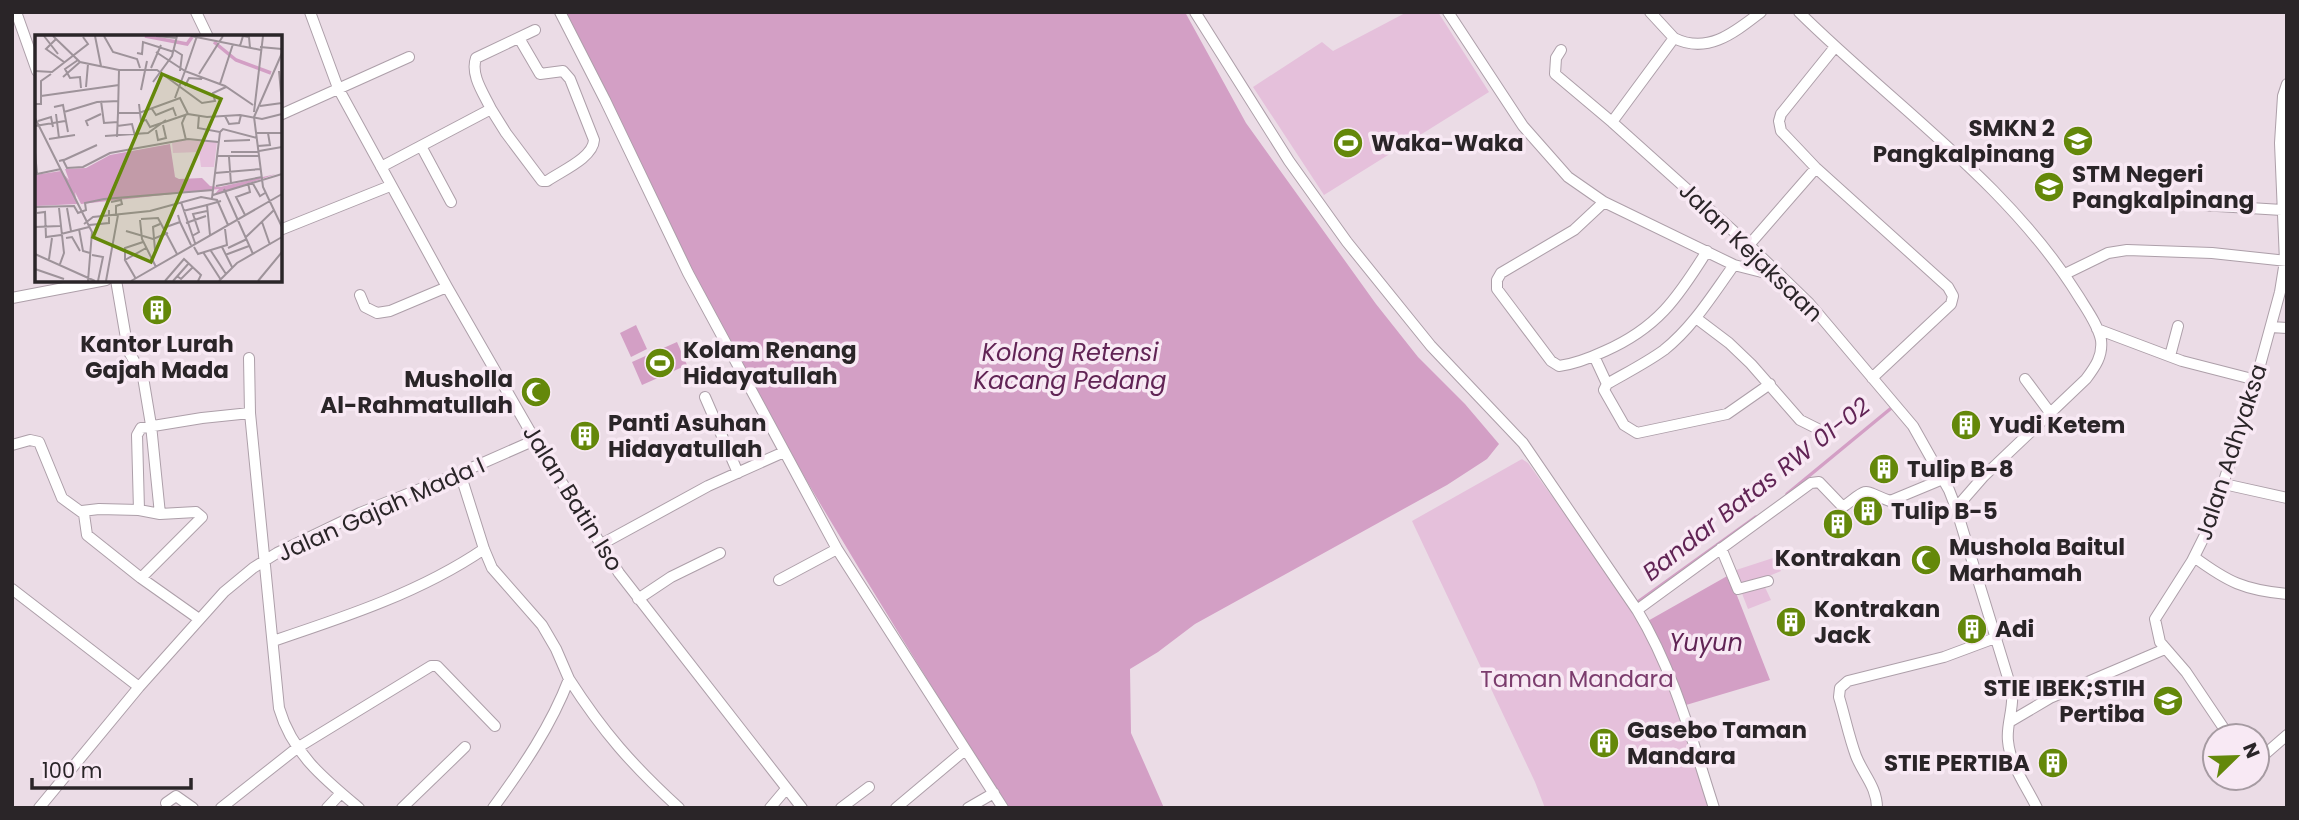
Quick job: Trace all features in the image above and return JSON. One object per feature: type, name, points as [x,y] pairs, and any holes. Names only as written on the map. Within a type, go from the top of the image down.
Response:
[{"type":"street","points":[[16,12],[35,65]]},
{"type":"street","points":[[196,12],[207,35]]},
{"type":"street","name":"Jalan Batin Iso","points":[[310,12],[338,88],[390,186],[535,440],[600,545],[638,599],[802,808]]},
{"type":"street","points":[[560,12],[688,273],[837,550],[1003,808]]},
{"type":"street","points":[[1195,12],[1289,161],[1347,242],[1431,346],[1522,443],[1637,610],[1653,636],[1677,694],[1714,808]]},
{"type":"street","points":[[1448,12],[1523,127],[1568,177],[1604,202],[1734,265],[1784,278]]},
{"type":"street","points":[[1650,12],[1674,38],[1686,44],[1719,41],[1733,34],[1761,12]]},
{"type":"street","points":[[1799,12],[2031,229],[2065,274],[2097,329],[2101,341],[2101,351],[2095,367],[2073,393],[1983,477],[1956,508]]},
{"type":"street","points":[[519,38],[540,74],[565,71],[595,143],[577,161],[547,181],[542,181],[491,109],[476,77],[474,64],[476,58],[535,30]]},
{"type":"street","points":[[1612,122],[1674,38]]},
{"type":"street","points":[[1835,47],[1781,114],[1779,121],[1782,131],[1816,168],[1948,287],[1953,296],[1951,304],[1872,378]]},
{"type":"street","name":"Jalan Kejaksaan","points":[[1562,50],[1556,58],[1555,74],[1749,244],[1784,278],[1913,426],[1956,508],[2012,691],[2008,732],[2010,752],[2037,808]]},
{"type":"street","points":[[282,114],[409,57]]},
{"type":"street","name":"Jalan Adhyaksa","points":[[2163,645],[2155,619],[2194,557],[2210,525],[2256,380],[2280,292],[2286,261],[2282,210],[2283,96],[2287,84]]},
{"type":"street","points":[[381,167],[491,109]]},
{"type":"street","points":[[421,146],[451,202]]},
{"type":"street","points":[[1749,244],[1816,168]]},
{"type":"street","points":[[282,229],[390,186]]},
{"type":"street","points":[[1604,202],[1574,230],[1501,274],[1497,280],[1497,289],[1551,361],[1559,366],[1625,343],[1647,329],[1666,309],[1707,251]]},
{"type":"street","points":[[2201,205],[2282,210]]},
{"type":"street","points":[[2065,274],[2102,255],[2127,250],[2212,253],[2286,261]]},
{"type":"street","points":[[1734,265],[1696,318],[1663,350],[1606,384],[1604,390],[1624,425],[1637,433],[1727,414],[1770,384]]},
{"type":"street","points":[[12,298],[96,282]]},
{"type":"street","points":[[116,282],[128,349],[143,376],[160,514]]},
{"type":"street","points":[[360,295],[365,307],[377,313],[390,311],[447,287]]},
{"type":"street","points":[[1696,318],[1729,344],[1770,384],[1800,420],[1826,433]]},
{"type":"street","points":[[2169,356],[2178,326]]},
{"type":"street","points":[[2271,327],[2287,328]]},
{"type":"street","points":[[2097,329],[2169,356],[2256,380]]},
{"type":"street","points":[[1594,356],[1606,384]]},
{"type":"street","points":[[249,358],[250,413],[279,708],[286,730],[315,771],[359,808]]},
{"type":"street","points":[[2025,379],[2051,414]]},
{"type":"street","points":[[705,397],[738,473]]},
{"type":"street","points":[[139,510],[136,475],[137,435],[141,428],[250,413]]},
{"type":"street","points":[[12,445],[30,440],[39,442],[62,498],[82,511],[86,519],[87,535],[199,619]]},
{"type":"street","name":"Jalan Gajah Mada I","points":[[39,808],[138,687],[199,619],[224,592],[265,560],[360,513],[460,474],[535,440]]},
{"type":"street","points":[[600,545],[670,506],[784,452]]},
{"type":"street","points":[[460,474],[492,568],[542,625],[569,679],[594,717],[633,765],[679,808]]},
{"type":"street","points":[[1637,610],[1811,483],[1819,482],[1843,507],[1862,492],[1868,491],[1890,501],[1943,479]]},
{"type":"street","points":[[2224,484],[2287,498]]},
{"type":"street","points":[[82,511],[139,510],[160,514],[196,512],[202,517],[141,578]]},
{"type":"street","points":[[1721,548],[1738,589],[1768,581]]},
{"type":"street","points":[[273,641],[346,616],[398,594],[465,562],[484,549]]},
{"type":"street","points":[[779,580],[837,550]]},
{"type":"street","points":[[638,599],[671,577],[720,553]]},
{"type":"street","points":[[2194,557],[2226,579],[2248,589],[2287,594]]},
{"type":"street","points":[[12,589],[138,687]]},
{"type":"street","points":[[1877,808],[1868,776],[1857,758],[1839,697],[1840,688],[1848,681],[1944,657],[1995,638]]},
{"type":"street","points":[[2011,721],[2050,698],[2163,645],[2186,672],[2220,722]]},
{"type":"street","points":[[221,808],[297,748],[433,665],[495,726]]},
{"type":"street","points":[[493,808],[522,769],[549,723],[569,679]]},
{"type":"street","points":[[2271,749],[2287,735]]},
{"type":"street","points":[[402,808],[465,747]]},
{"type":"street","points":[[896,808],[965,750]]},
{"type":"street","points":[[841,808],[869,787]]},
{"type":"street","points":[[770,808],[786,789]]},
{"type":"street","points":[[327,808],[341,793]]},
{"type":"street","points":[[968,808],[994,793]]},
{"type":"street","points":[[166,803],[176,796],[193,808]]},
{"type":"green space","name":"Waka-Waka","points":[[1407,12],[1438,12],[1489,92],[1324,195],[1253,87],[1322,42],[1333,51]]},
{"type":"green space","name":"Taman Mandara","points":[[1522,459],[1528,463],[1606,570],[1648,638],[1676,700],[1711,808],[1545,808],[1412,521]]},
{"type":"green space","points":[[1773,558],[1781,571],[1739,588],[1733,571]]},
{"type":"green space","points":[[1763,583],[1771,600],[1748,609],[1741,591]]},
{"type":"water","name":"Kolong Retensi Kacang Pedang","points":[[565,12],[1185,12],[1246,123],[1376,304],[1418,357],[1465,404],[1499,444],[1487,459],[1447,485],[1195,624],[1130,669],[1131,733],[1164,808],[1006,808],[857,566],[771,418],[691,267]]},
{"type":"water","name":"Kolam Renang Hidayatullah","points":[[636,325],[647,349],[631,357],[620,333]]},
{"type":"water","name":"Kolam Renang Hidayatullah","points":[[677,342],[687,365],[642,385],[632,362]]},
{"type":"water","name":"Yuyun","points":[[1729,575],[1770,680],[1686,705],[1646,622]]},
{"type":"waterway","name":"Bandar Batas RW 01-02","points":[[1787,494],[1895,405]]},
{"type":"waterway","name":"Bandar Batas RW 01-02","points":[[1638,602],[1756,517]]},
{"type":"place","name":"SMKN 2 Pangkalpinang","points":[[2078,141]]},
{"type":"place","name":"Waka-Waka","points":[[1348,143]]},
{"type":"place","name":"STM Negeri Pangkalpinang","points":[[2049,187]]},
{"type":"place","name":"Kantor Lurah Gajah Mada","points":[[157,310]]},
{"type":"place","name":"Kolam Renang Hidayatullah","points":[[660,363]]},
{"type":"place","name":"Musholla Al-Rahmatullah","points":[[536,392]]},
{"type":"place","name":"Yudi Ketem","points":[[1966,425]]},
{"type":"place","name":"Panti Asuhan Hidayatullah","points":[[585,436]]},
{"type":"place","name":"Tulip B-8","points":[[1884,469]]},
{"type":"place","name":"Tulip B-5","points":[[1868,511]]},
{"type":"place","name":"Kontrakan","points":[[1838,524]]},
{"type":"place","name":"Mushola Baitul Marhamah","points":[[1926,560]]},
{"type":"place","name":"Kontrakan Jack","points":[[1791,622]]},
{"type":"place","name":"Adi","points":[[1972,629]]},
{"type":"place","name":"STIE IBEK;STIH Pertiba","points":[[2168,701]]},
{"type":"place","name":"Gasebo Taman Mandara","points":[[1604,743]]},
{"type":"place","name":"STIE PERTIBA","points":[[2053,763]]}]
